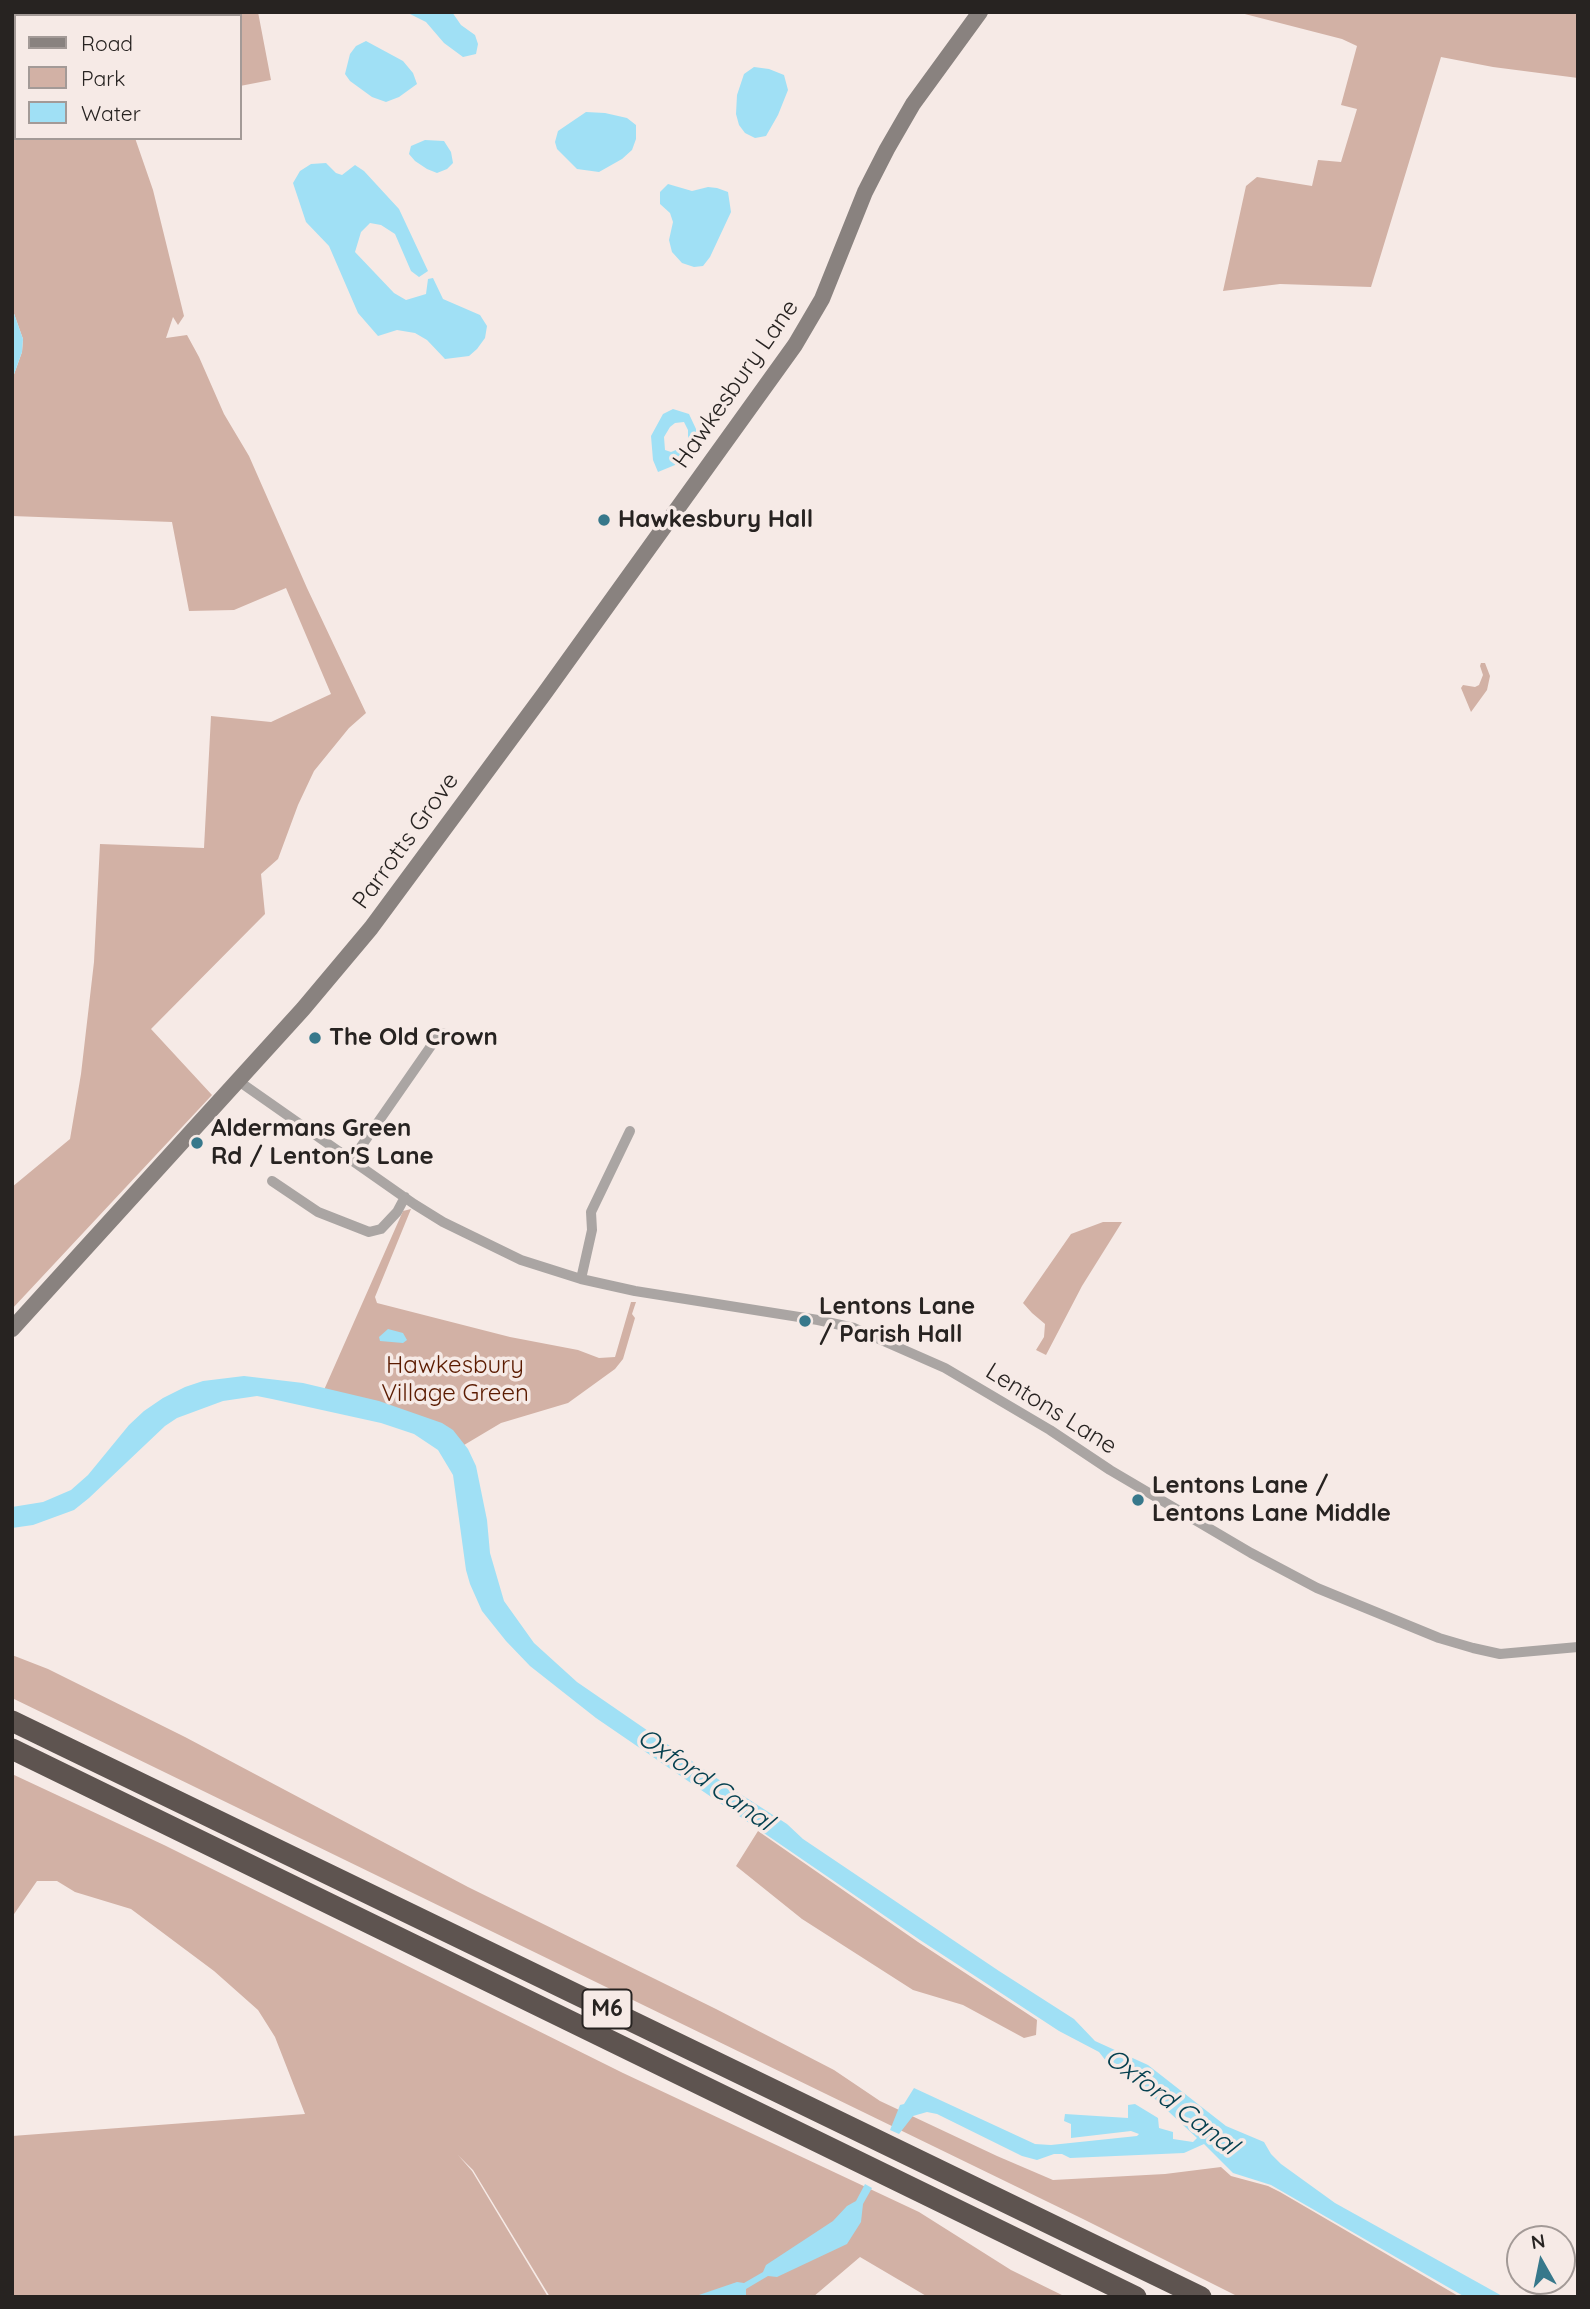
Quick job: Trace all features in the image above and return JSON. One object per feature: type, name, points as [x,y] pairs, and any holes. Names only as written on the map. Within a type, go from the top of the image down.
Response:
[{"type":"highway","name":"M6","points":[[12,1721],[1201,2297]]},
{"type":"highway","name":"M6","points":[[12,1749],[1136,2297]]},
{"type":"main road","name":"Hawkesbury Lane","points":[[544,694],[795,345],[822,299],[865,192],[887,149],[913,104],[979,12]]},
{"type":"main road","name":"Parrotts Grove","points":[[12,1328],[301,1012],[371,928],[544,694]]},
{"type":"street","points":[[351,1161],[440,1034],[464,1038]]},
{"type":"street","name":"Lentons Lane","points":[[237,1080],[443,1222],[521,1260],[581,1279],[635,1291],[854,1328],[945,1368],[1122,1477],[1251,1553],[1317,1588],[1439,1638],[1473,1648],[1500,1654],[1578,1647]]},
{"type":"street","points":[[581,1279],[592,1230],[592,1212],[631,1137]]},
{"type":"street","points":[[272,1181],[318,1212],[369,1232],[381,1229],[397,1212],[405,1197]]},
{"type":"green space","points":[[12,12],[95,12],[14,14],[14,140],[136,140],[153,190],[184,316],[178,325],[173,317],[166,338],[187,335],[199,357],[224,414],[249,456],[366,713],[349,728],[314,771],[278,859],[261,874],[265,914],[151,1029],[212,1095],[12,1309],[12,1187],[70,1139],[81,1074],[94,962],[100,844],[204,848],[211,716],[271,722],[331,694],[286,588],[234,610],[189,611],[172,522],[12,516],[12,380],[22,352],[23,339],[12,308]]},
{"type":"green space","points":[[258,12],[271,80],[242,86],[242,14],[107,14]]},
{"type":"green space","points":[[1237,12],[1578,12],[1578,78],[1441,57],[1371,287],[1280,284],[1223,291],[1246,186],[1257,177],[1312,186],[1318,160],[1341,162],[1357,109],[1341,105],[1357,46],[1342,39]]},
{"type":"green space","points":[[1481,663],[1485,663],[1490,676],[1487,690],[1471,712],[1461,688],[1463,685],[1479,685],[1483,675]]},
{"type":"green space","name":"Hawkesbury Village Green","points":[[411,1209],[375,1297],[377,1303],[510,1337],[578,1350],[599,1358],[615,1357],[631,1302],[636,1302],[632,1314],[635,1318],[623,1359],[615,1369],[568,1403],[501,1423],[454,1451],[449,1446],[320,1399],[403,1211]]},
{"type":"green space","points":[[1103,1222],[1122,1222],[1082,1286],[1046,1355],[1036,1350],[1044,1337],[1045,1324],[1023,1303],[1071,1234]]},
{"type":"green space","points":[[12,1655],[48,1669],[185,1737],[468,1887],[834,2070],[880,2101],[997,2156],[1053,2180],[1165,2174],[1221,2167],[1231,2176],[1280,2192],[1460,2297],[1239,2297],[12,1698]]},
{"type":"green space","points":[[12,1774],[164,1845],[623,2073],[919,2212],[1011,2270],[1066,2297],[928,2297],[860,2257],[813,2297],[550,2297],[473,2170],[458,2155],[472,2171],[548,2297],[12,2297],[12,2136],[305,2114],[275,2037],[258,2010],[214,1971],[131,1909],[75,1892],[57,1881],[37,1881],[12,1917]]},
{"type":"green space","points":[[758,1831],[918,1942],[1037,2020],[1036,2035],[1024,2038],[963,2005],[913,1990],[802,1919],[736,1866]]},
{"type":"water","points":[[406,12],[452,12],[461,25],[475,35],[478,44],[476,54],[463,57],[444,43],[426,22]]},
{"type":"water","points":[[366,41],[403,61],[413,73],[417,84],[399,97],[386,102],[372,97],[350,81],[345,74],[350,54],[356,46]]},
{"type":"water","points":[[754,67],[784,75],[788,90],[766,136],[755,138],[745,133],[736,114],[737,95],[744,74]]},
{"type":"water","points":[[586,112],[627,118],[636,125],[636,139],[632,150],[599,172],[577,169],[557,149],[555,142],[558,131]]},
{"type":"water","points":[[425,140],[444,141],[451,152],[453,163],[447,169],[437,173],[415,161],[409,154],[411,146]]},
{"type":"water","points":[[326,163],[342,175],[355,165],[364,171],[399,209],[428,271],[419,277],[411,271],[395,234],[381,225],[370,223],[361,232],[355,252],[394,293],[406,300],[426,294],[428,279],[433,278],[443,299],[480,315],[487,326],[485,338],[469,356],[445,359],[427,340],[415,333],[397,330],[378,336],[358,313],[329,246],[306,222],[293,183],[300,171],[311,164]]},
{"type":"water","points":[[668,184],[692,191],[708,187],[728,192],[731,212],[703,266],[694,267],[682,263],[672,252],[669,240],[673,222],[670,213],[660,204],[660,192]]},
{"type":"water","points":[[12,308],[23,339],[22,352],[12,380]]},
{"type":"water","points":[[673,409],[689,414],[696,429],[696,441],[675,465],[658,472],[653,460],[651,436],[663,414]],"holes":[[[684,422],[688,430],[688,440],[683,447],[671,452],[665,450],[664,437],[670,427]]]},
{"type":"water","points":[[388,1329],[403,1333],[407,1340],[403,1343],[380,1341],[379,1337]]},
{"type":"water","name":"Oxford Canal","points":[[244,1376],[303,1383],[379,1401],[442,1423],[453,1430],[468,1449],[476,1466],[487,1520],[490,1553],[504,1601],[534,1643],[577,1682],[787,1824],[803,1839],[1074,2019],[1095,2041],[1148,2065],[1226,2126],[1264,2142],[1281,2164],[1335,2203],[1504,2297],[1465,2297],[1271,2185],[1233,2173],[1204,2144],[1184,2153],[1070,2158],[1054,2154],[1037,2160],[1022,2156],[937,2114],[927,2112],[913,2116],[899,2134],[890,2130],[900,2105],[904,2104],[914,2088],[1035,2144],[1051,2145],[1137,2136],[1139,2134],[1131,2131],[1071,2138],[1071,2124],[1064,2121],[1065,2114],[1128,2118],[1128,2105],[1135,2104],[1158,2118],[1159,2128],[1173,2132],[1173,2139],[1193,2142],[1197,2138],[1155,2099],[1110,2066],[1099,2052],[1059,2031],[920,1940],[596,1718],[530,1666],[482,1611],[466,1570],[453,1475],[438,1450],[414,1434],[381,1423],[257,1396],[223,1401],[177,1418],[165,1426],[74,1510],[33,1525],[12,1528],[12,1507],[43,1502],[71,1490],[88,1475],[129,1425],[163,1398],[203,1381]]},
{"type":"water","points":[[865,2184],[872,2188],[863,2204],[861,2222],[847,2244],[777,2277],[768,2276],[746,2289],[746,2297],[693,2297],[737,2282],[744,2283],[763,2272],[766,2265],[833,2221],[847,2206],[856,2201]]},
{"type":"place","name":"Hawkesbury Hall","points":[[604,520]]},
{"type":"place","name":"The Old Crown","points":[[315,1038]]},
{"type":"place","name":"Aldermans Green Rd / Lenton'S Lane","points":[[197,1143]]},
{"type":"place","name":"Lentons Lane / Parish Hall","points":[[805,1321]]},
{"type":"place","name":"Lentons Lane / Lentons Lane Middle","points":[[1138,1500]]}]
